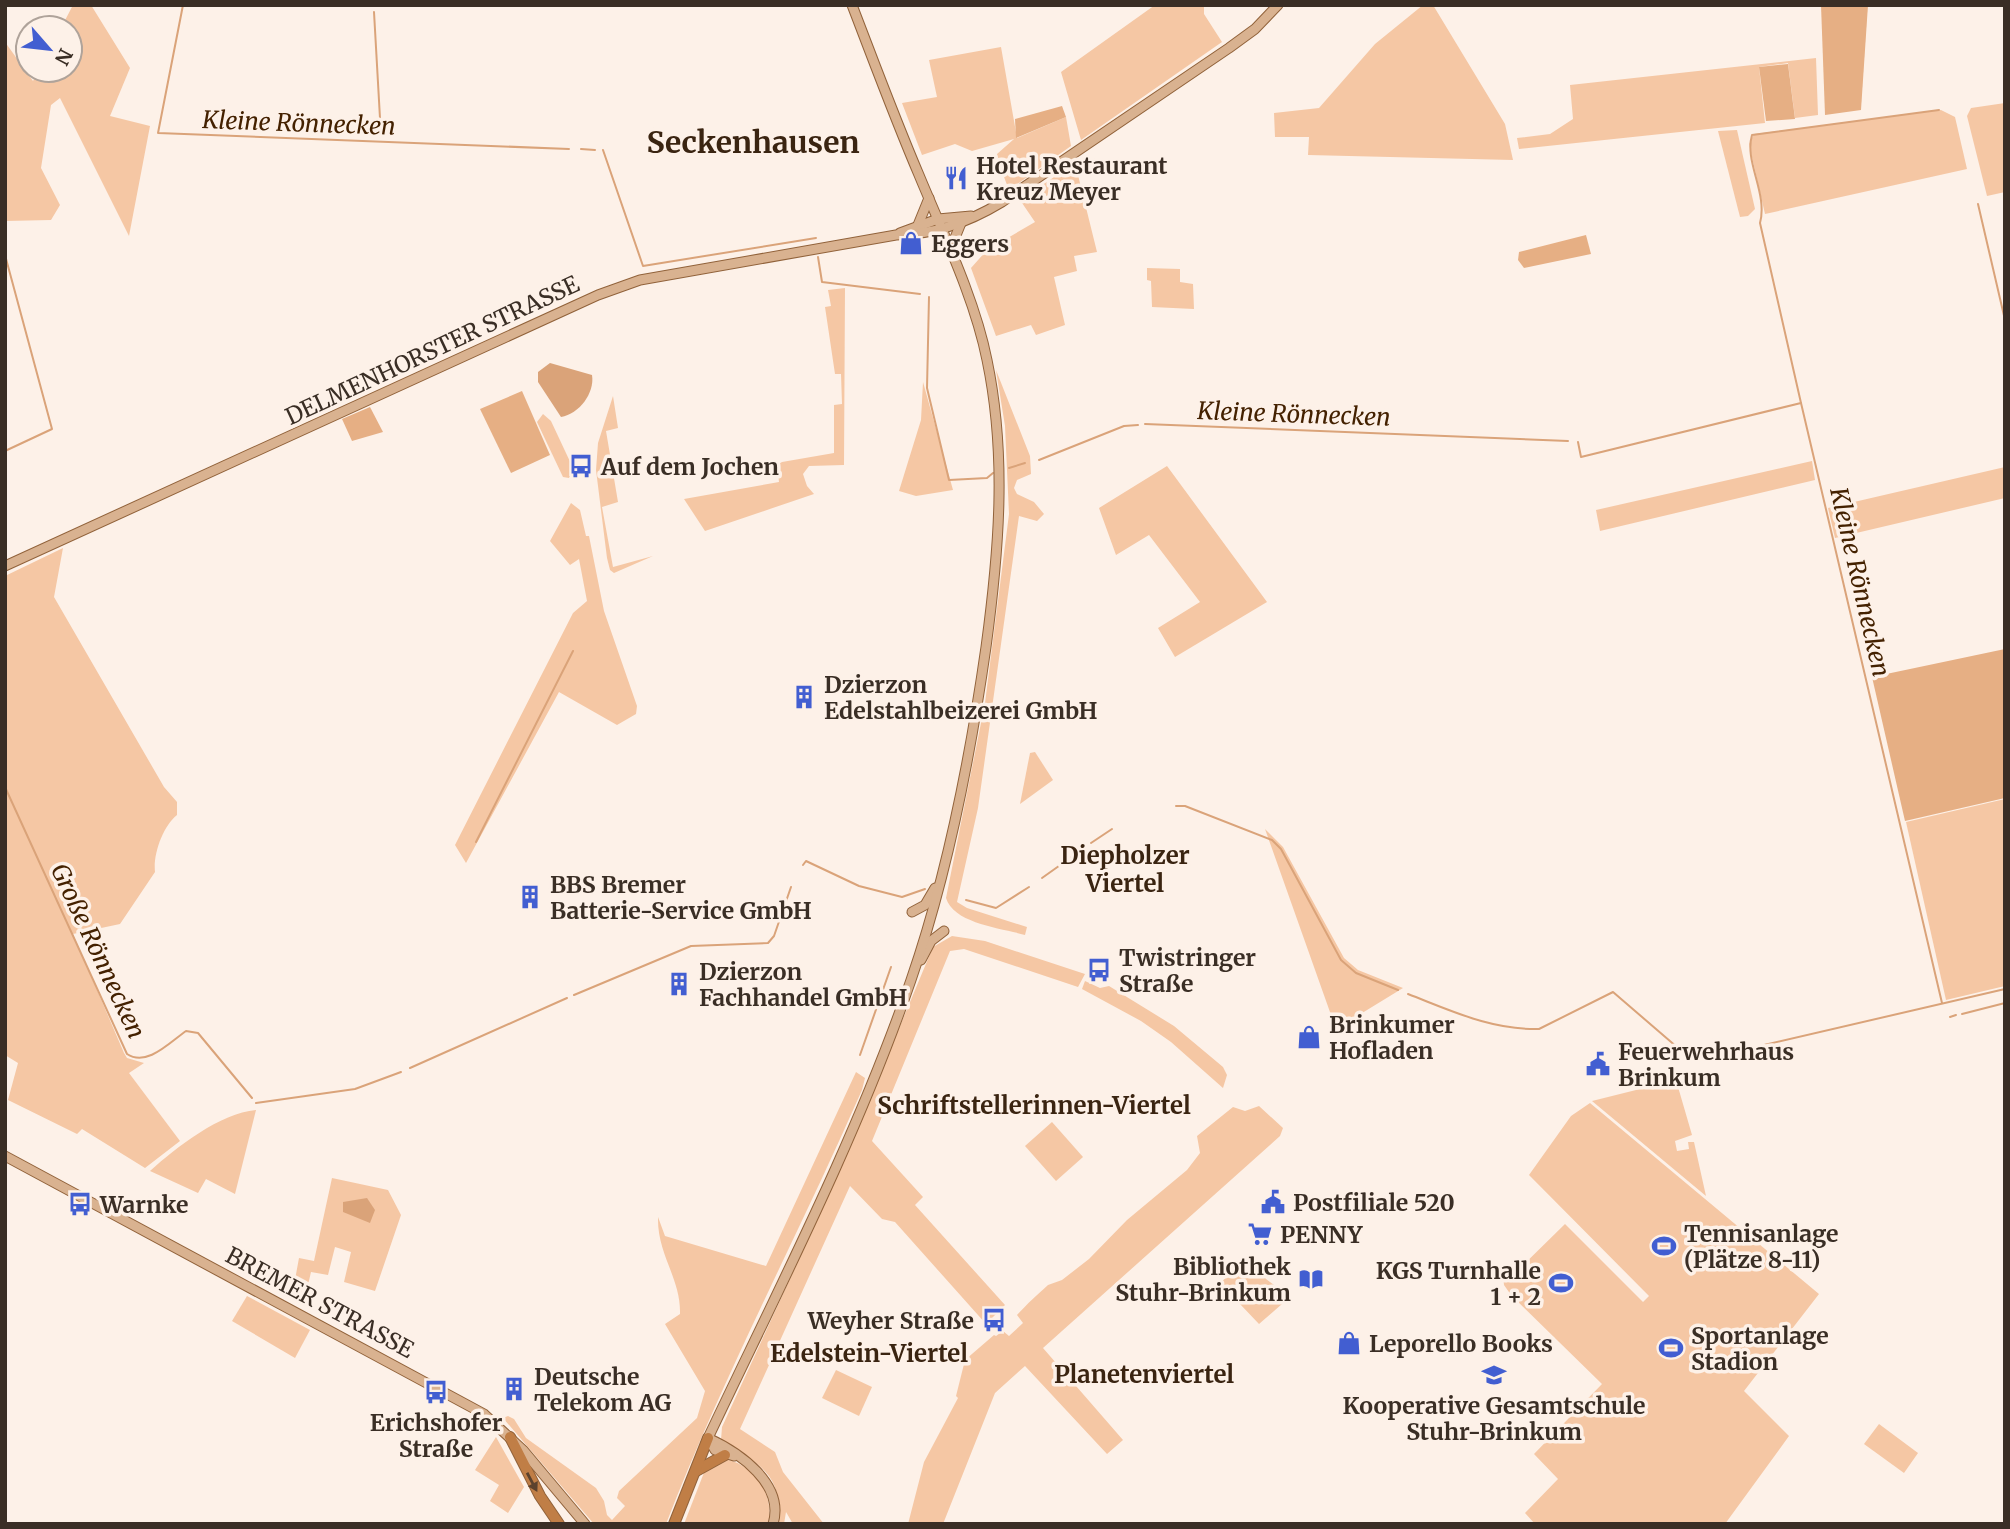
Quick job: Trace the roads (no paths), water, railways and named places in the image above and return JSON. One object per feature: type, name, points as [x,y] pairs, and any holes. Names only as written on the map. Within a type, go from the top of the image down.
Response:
[{"type":"highway","points":[[510,1437],[540,1496],[559,1524]]},
{"type":"highway","points":[[674,1524],[708,1438]]},
{"type":"highway","points":[[693,1474],[712,1460],[730,1455]]},
{"type":"main road","points":[[773,1524],[774,1501],[768,1485],[758,1472],[712,1447],[708,1438],[861,1107],[912,978],[955,827],[984,664],[999,539],[1001,485],[986,356],[942,230],[852,5]]},
{"type":"main road","name":"DELMENHORSTER STRASSE","points":[[5,566],[598,295],[640,281],[895,235],[942,230],[961,223],[1002,202],[1217,56],[1255,29],[1278,5]]},
{"type":"main road","points":[[917,226],[929,198]]},
{"type":"main road","name":"DELMENHORSTER STRASSE","points":[[895,235],[937,219],[974,216]]},
{"type":"main road","points":[[950,251],[961,223]]},
{"type":"main road","points":[[912,912],[925,905],[932,890],[939,886]]},
{"type":"main road","points":[[912,978],[931,941],[944,931]]},
{"type":"main road","name":"BREMER STRASSE","points":[[5,1156],[485,1414],[510,1437],[585,1524]]},
{"type":"waterway","name":"Kleine Rönnecken","points":[[183,5],[158,133],[569,149]]},
{"type":"waterway","points":[[374,12],[381,136]]},
{"type":"waterway","points":[[1801,403],[1760,223],[1761,200],[1751,156],[1752,135],[1939,110]]},
{"type":"waterway","points":[[581,149],[595,150]]},
{"type":"waterway","name":"Kleine Rönnecken","points":[[603,150],[643,266],[816,238]]},
{"type":"waterway","points":[[1978,204],[2005,320]]},
{"type":"waterway","name":"Große Rönnecken","points":[[5,255],[52,429],[5,451]]},
{"type":"waterway","name":"Kleine Rönnecken","points":[[818,257],[822,282],[920,294]]},
{"type":"waterway","name":"Kleine Rönnecken","points":[[929,297],[927,388],[949,480],[987,478],[993,473]]},
{"type":"waterway","name":"Kleine Rönnecken","points":[[1578,442],[1581,457],[1801,403],[1942,1003]]},
{"type":"waterway","name":"Kleine Rönnecken","points":[[1145,424],[1568,441]]},
{"type":"waterway","name":"Kleine Rönnecken","points":[[1039,460],[1124,426],[1138,425]]},
{"type":"waterway","name":"Kleine Rönnecken","points":[[1009,468],[1025,463]]},
{"type":"waterway","points":[[476,842],[573,651]]},
{"type":"waterway","name":"Große Rönnecken","points":[[5,787],[127,1054],[142,1058],[150,1056],[186,1031],[198,1033],[252,1098]]},
{"type":"waterway","name":"Große Rönnecken","points":[[1176,806],[1185,806],[1272,840],[1281,849],[1341,960],[1356,973],[1398,990]]},
{"type":"waterway","name":"Große Rönnecken","points":[[1091,843],[1112,829]]},
{"type":"waterway","name":"Große Rönnecken","points":[[1042,878],[1080,851]]},
{"type":"waterway","name":"Große Rönnecken","points":[[803,865],[806,861],[859,886],[902,897],[925,889]]},
{"type":"waterway","name":"Große Rönnecken","points":[[574,995],[691,946],[768,943],[774,936],[791,887]]},
{"type":"waterway","name":"Große Rönnecken","points":[[966,900],[996,908],[1029,887]]},
{"type":"waterway","points":[[860,1055],[891,967]]},
{"type":"waterway","name":"Große Rönnecken","points":[[1721,1055],[2005,989]]},
{"type":"waterway","name":"Große Rönnecken","points":[[1408,994],[1488,1023],[1539,1029],[1613,992],[1692,1060],[1716,1056]]},
{"type":"waterway","name":"Große Rönnecken","points":[[410,1068],[567,998]]},
{"type":"waterway","points":[[1962,1014],[2005,1003]]},
{"type":"waterway","points":[[1950,1017],[1956,1015]]},
{"type":"waterway","name":"Große Rönnecken","points":[[256,1103],[355,1089],[401,1072]]},
{"type":"place","name":"Hotel Restaurant Kreuz Meyer","points":[[956,178]]},
{"type":"place","name":"Eggers","points":[[911,243]]},
{"type":"place","name":"Auf dem Jochen","points":[[581,466]]},
{"type":"place","name":"Dzierzon Edelstahlbeizerei GmbH","points":[[804,697]]},
{"type":"place","name":"BBS Bremer Batterie-Service GmbH","points":[[530,897]]},
{"type":"place","name":"Twistringer Straße","points":[[1099,970]]},
{"type":"place","name":"Dzierzon Fachhandel GmbH","points":[[679,984]]},
{"type":"place","name":"Brinkumer Hofladen","points":[[1309,1037]]},
{"type":"place","name":"Feuerwehrhaus Brinkum","points":[[1598,1064]]},
{"type":"place","name":"Postfiliale 520","points":[[1273,1202]]},
{"type":"place","name":"Warnke","points":[[80,1204]]},
{"type":"place","name":"PENNY","points":[[1260,1234]]},
{"type":"place","name":"Tennisanlage (Plätze 8-11)","points":[[1664,1246]]},
{"type":"place","name":"Bibliothek Stuhr-Brinkum","points":[[1311,1279]]},
{"type":"place","name":"KGS Turnhalle 1 + 2","points":[[1561,1283]]},
{"type":"place","name":"Weyher Straße","points":[[994,1320]]},
{"type":"place","name":"Leporello Books","points":[[1349,1343]]},
{"type":"place","name":"Sportanlage Stadion","points":[[1671,1348]]},
{"type":"place","name":"Kooperative Gesamtschule Stuhr-Brinkum","points":[[1494,1375]]},
{"type":"place","name":"Deutsche Telekom AG","points":[[514,1389]]},
{"type":"place","name":"Erichshofer Straße","points":[[436,1392]]},
{"type":"district","name":"Seckenhausen","points":[[753,142]]},
{"type":"district","name":"Diepholzer Viertel","points":[[1125,869]]},
{"type":"district","name":"Schriftstellerinnen-Viertel","points":[[1034,1105]]},
{"type":"district","name":"Edelstein-Viertel","points":[[869,1353]]},
{"type":"district","name":"Planetenviertel","points":[[1144,1374]]}]
